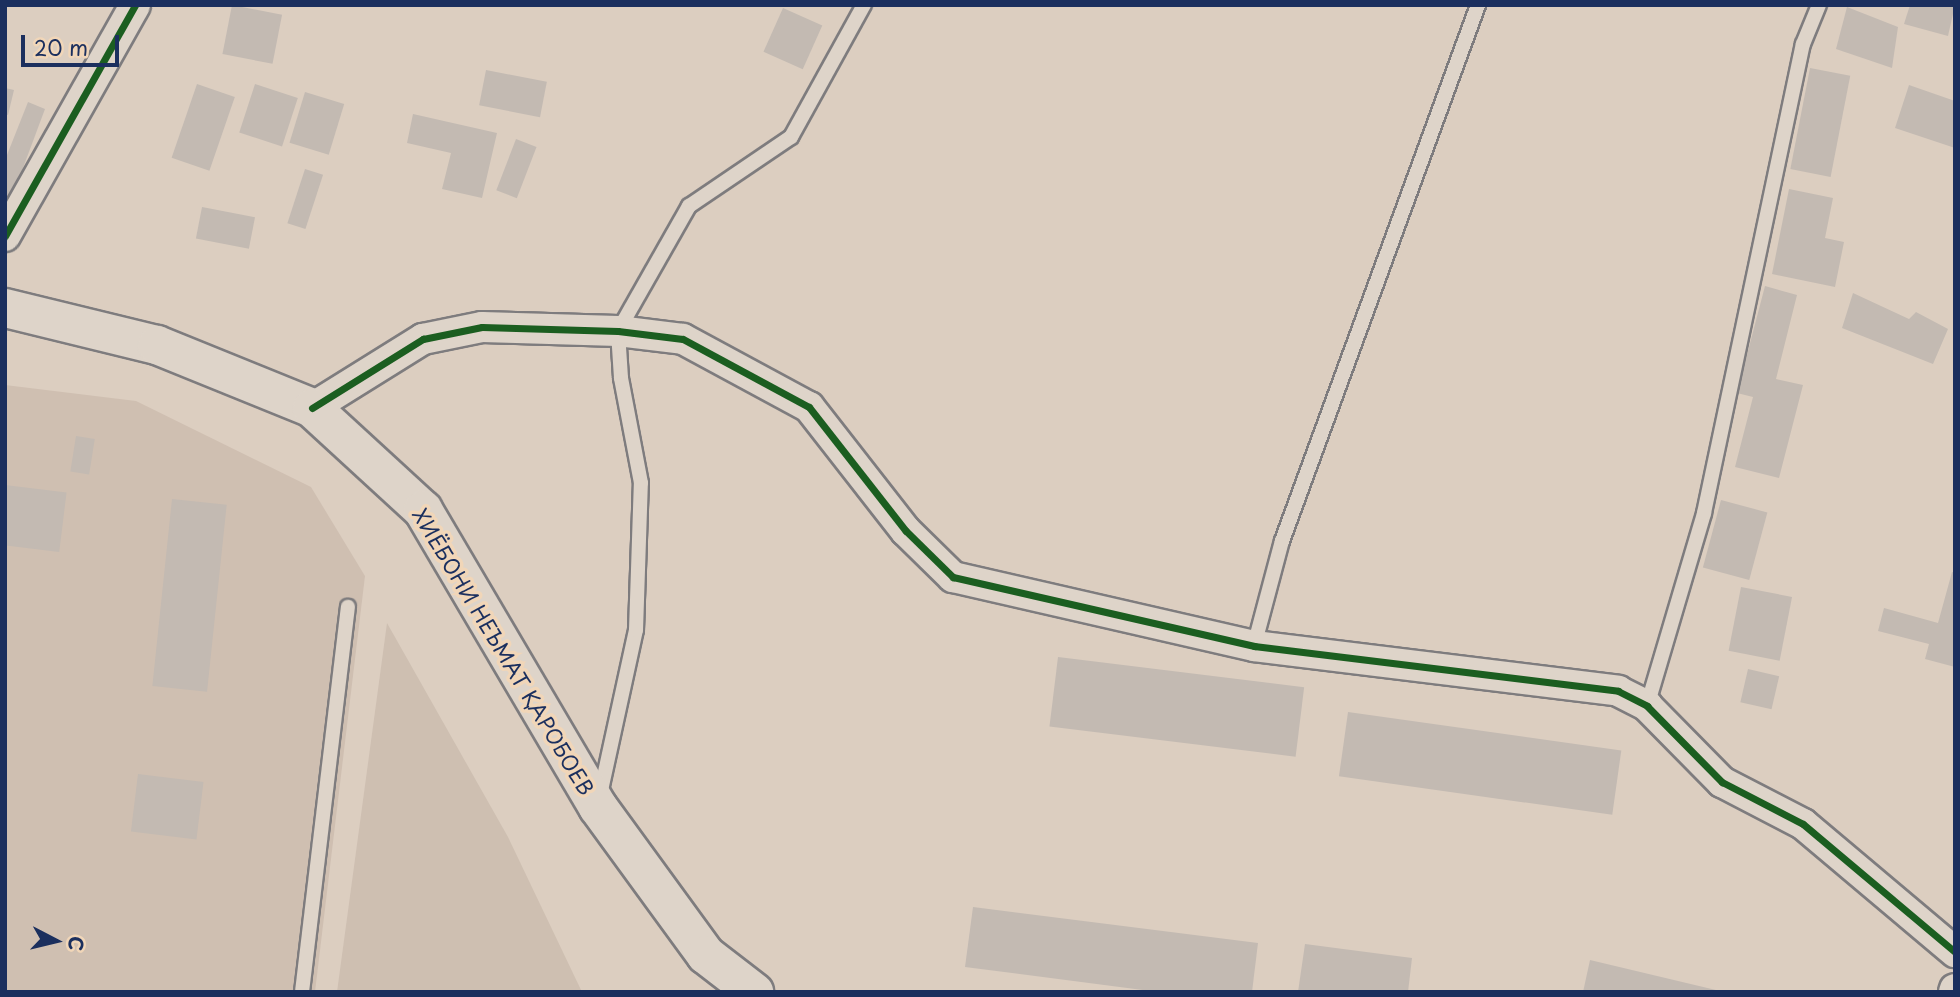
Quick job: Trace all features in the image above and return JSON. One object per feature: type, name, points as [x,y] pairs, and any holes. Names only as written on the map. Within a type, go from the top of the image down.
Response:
[{"type":"highway","name":"ХИЁБОНИ НЕЪМАТ ҚАРОБОЕВ","points":[[5,308],[157,345],[312,408],[423,510],[598,807],[706,955],[754,992]]},
{"type":"street","points":[[5,236],[135,5]]},
{"type":"street","points":[[312,408],[423,339],[482,327],[618,331],[683,339],[809,407],[906,531],[953,578],[1254,646],[1618,691],[1647,706],[1722,782],[1802,824],[1955,952]]},
{"type":"lane","points":[[598,807],[636,630],[641,483],[621,378],[618,331],[689,206],[791,136],[864,5]]},
{"type":"lane","points":[[1254,646],[1282,541],[1478,5]]},
{"type":"lane","points":[[1647,706],[1704,513],[1803,44],[1819,5]]},
{"type":"lane","points":[[302,992],[348,607]]},
{"type":"shaded area","points":[[5,385],[136,401],[311,487],[365,576],[315,992],[5,992]]},
{"type":"shaded area","points":[[387,623],[508,837],[582,992],[337,992]]},
{"type":"building","points":[[232,5],[282,15],[273,64],[222,54]]},
{"type":"building","points":[[1910,5],[1955,5],[1948,36],[1904,24]]},
{"type":"building","points":[[1847,7],[1898,27],[1892,68],[1836,49]]},
{"type":"building","points":[[783,8],[822,25],[803,69],[763,52]]},
{"type":"building","points":[[1810,68],[1850,76],[1831,177],[1790,169]]},
{"type":"building","points":[[486,70],[547,82],[540,117],[479,105]]},
{"type":"building","points":[[197,84],[235,97],[209,171],[172,158]]},
{"type":"building","points":[[255,84],[298,98],[282,146],[239,133]]},
{"type":"building","points":[[1909,85],[1955,101],[1955,148],[1895,128]]},
{"type":"building","points":[[5,88],[14,90],[8,115],[5,114]]},
{"type":"building","points":[[305,92],[344,104],[329,155],[290,143]]},
{"type":"building","points":[[28,102],[45,109],[11,200],[5,198],[5,160]]},
{"type":"building","points":[[413,114],[497,133],[482,198],[442,189],[451,153],[407,143]]},
{"type":"building","points":[[516,139],[537,147],[517,198],[496,190]]},
{"type":"building","points":[[305,169],[323,175],[305,229],[287,223]]},
{"type":"building","points":[[1789,189],[1833,198],[1825,238],[1844,242],[1835,287],[1772,274]]},
{"type":"building","points":[[202,207],[255,217],[249,249],[196,238]]},
{"type":"building","points":[[1765,286],[1797,295],[1776,379],[1803,385],[1779,478],[1735,467],[1753,397],[1737,393]]},
{"type":"building","points":[[1853,293],[1909,319],[1916,312],[1948,329],[1933,364],[1842,328]]},
{"type":"building","points":[[76,436],[95,439],[89,475],[70,472]]},
{"type":"building","points":[[5,485],[67,493],[59,552],[5,545]]},
{"type":"building","points":[[172,499],[227,505],[207,692],[152,686]]},
{"type":"building","points":[[1721,500],[1767,512],[1749,580],[1703,568]]},
{"type":"building","points":[[1952,572],[1955,573],[1955,667],[1925,659],[1929,644],[1878,631],[1884,608],[1938,623]]},
{"type":"building","points":[[1741,587],[1792,597],[1780,661],[1729,651]]},
{"type":"building","points":[[1058,657],[1304,687],[1296,757],[1049,726]]},
{"type":"building","points":[[1748,669],[1779,676],[1772,709],[1740,702]]},
{"type":"building","points":[[1348,712],[1621,750],[1612,815],[1339,776]]},
{"type":"building","points":[[138,774],[204,782],[196,840],[131,832]]},
{"type":"building","points":[[973,907],[1258,943],[1252,992],[1158,992],[965,967]]},
{"type":"building","points":[[1305,944],[1412,958],[1408,992],[1298,992]]},
{"type":"building","points":[[1590,960],[1720,991],[1720,992],[1583,992]]},
{"type":"cycle path","points":[[5,236],[135,5]]},
{"type":"cycle path","points":[[312,408],[423,339],[482,327],[618,331],[683,339],[809,407],[906,531],[953,577],[1254,646],[1618,691],[1647,706],[1722,782],[1803,824],[1955,952]]}]
